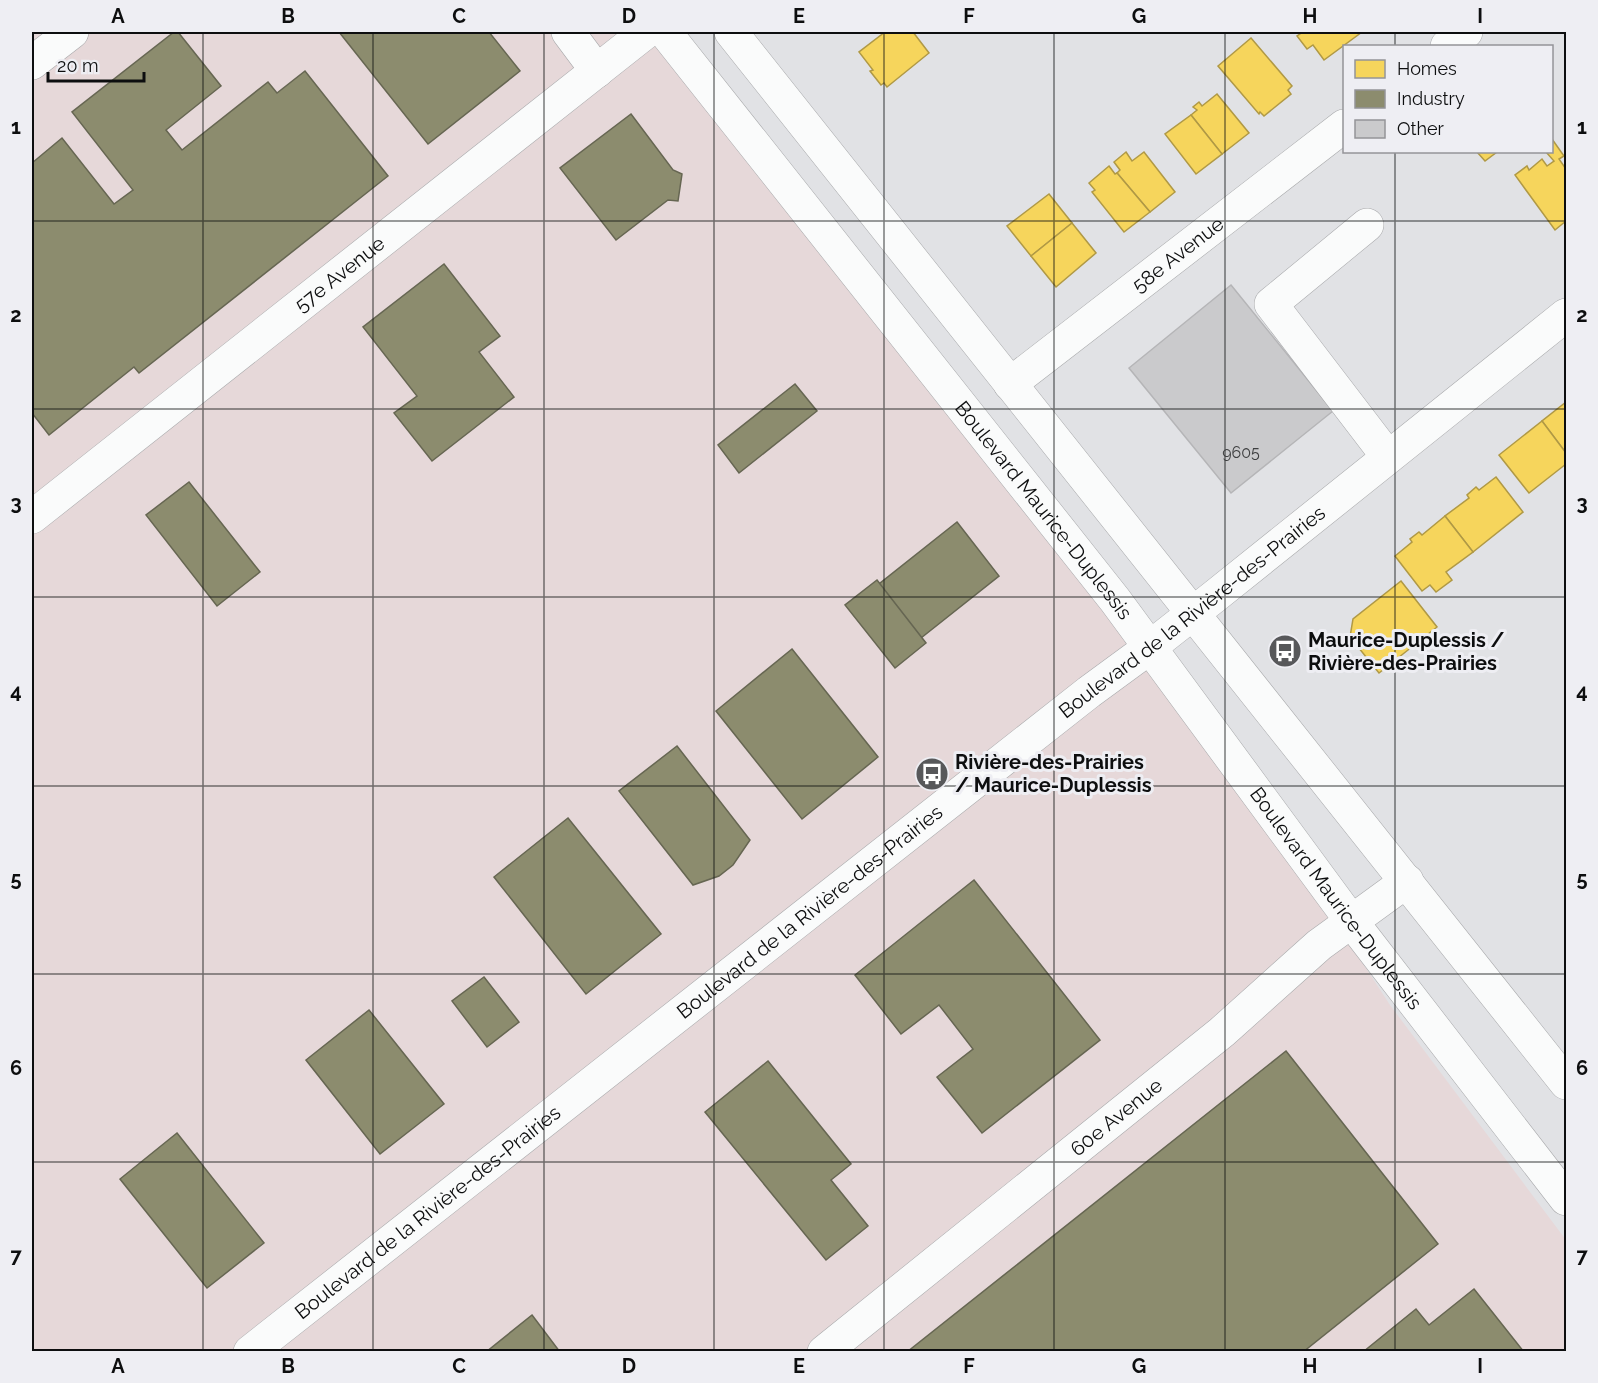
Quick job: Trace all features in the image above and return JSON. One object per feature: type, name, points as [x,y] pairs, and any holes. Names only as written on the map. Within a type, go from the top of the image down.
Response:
[{"type":"street","points":[[32,63],[72,32]]},
{"type":"street","points":[[568,32],[597,71]]},
{"type":"street","name":"57e Avenue","points":[[32,517],[646,32]]},
{"type":"street","name":"Boulevard Maurice-Duplessis","points":[[665,32],[1114,600],[1352,922],[1566,1199]]},
{"type":"street","points":[[731,32],[1566,1083]]},
{"type":"street","points":[[1448,45],[1466,32]]},
{"type":"street","name":"58e Avenue","points":[[1010,384],[1343,127]]},
{"type":"street","points":[[1367,225],[1271,304],[1388,457]]},
{"type":"street","name":"Boulevard de la Rivière-des-Prairies","points":[[250,1352],[1089,692],[1149,648],[1566,315]]},
{"type":"street","name":"60e Avenue","points":[[824,1352],[1222,1032],[1319,945],[1407,881]]},
{"type":"shaded area","points":[[32,32],[665,32],[1317,893],[1390,1005],[1566,1240],[1566,1351],[32,1351]]},
{"type":"building: Homes","points":[[885,32],[913,32],[929,53],[887,87],[884,83],[881,85],[859,52]]},
{"type":"building: Homes","points":[[1303,32],[1362,32],[1324,60],[1313,45],[1307,49],[1297,36]]},
{"type":"building: Homes","points":[[1251,38],[1292,86],[1288,90],[1291,94],[1264,116],[1260,112],[1259,114],[1218,66]]},
{"type":"building: Homes","points":[[1217,94],[1249,133],[1222,154],[1191,115],[1197,110],[1193,107],[1199,102],[1202,106]]},
{"type":"building: Homes","points":[[1191,115],[1222,154],[1196,174],[1165,134]]},
{"type":"building: Homes","points":[[1553,140],[1564,156],[1559,159],[1566,169],[1566,221],[1555,230],[1515,175],[1527,166],[1529,170],[1542,159],[1547,166],[1554,161],[1547,153],[1553,153]]},
{"type":"building: Homes","points":[[1126,152],[1132,161],[1144,152],[1175,192],[1150,212],[1117,173],[1120,170],[1114,162]]},
{"type":"building: Homes","points":[[1478,153],[1496,153],[1485,161]]},
{"type":"building: Homes","points":[[1109,166],[1150,212],[1124,232],[1092,192],[1095,190],[1089,183]]},
{"type":"building: Homes","points":[[1049,194],[1072,223],[1031,256],[1007,226]]},
{"type":"building: Homes","points":[[1072,223],[1096,253],[1056,287],[1031,256]]},
{"type":"building: Homes","points":[[1566,402],[1566,453],[1542,421]]},
{"type":"building: Homes","points":[[1542,421],[1566,453],[1566,464],[1529,493],[1499,455]]},
{"type":"building: Homes","points":[[1496,477],[1523,512],[1473,552],[1445,516],[1469,498],[1467,495],[1476,487],[1479,490]]},
{"type":"building: Homes","points":[[1445,516],[1473,552],[1446,572],[1452,580],[1436,592],[1430,585],[1422,591],[1395,556],[1412,542],[1410,539],[1419,532],[1422,535]]},
{"type":"building: Homes","points":[[1401,581],[1437,627],[1379,673],[1350,637],[1353,619]]},
{"type":"building: Industry","points":[[174,32],[178,32],[221,86],[166,130],[182,150],[268,82],[277,93],[305,71],[388,176],[139,373],[134,367],[49,435],[32,413],[32,163],[62,138],[114,204],[133,190],[72,112]]},
{"type":"building: Industry","points":[[339,32],[489,32],[520,71],[428,144]]},
{"type":"building: Industry","points":[[631,114],[673,170],[682,174],[678,201],[668,200],[616,240],[560,168]]},
{"type":"building: Industry","points":[[444,264],[500,336],[479,352],[514,397],[432,461],[394,413],[417,396],[363,327]]},
{"type":"building: Industry","points":[[795,384],[817,411],[739,473],[718,445]]},
{"type":"building: Industry","points":[[189,482],[260,572],[217,606],[146,515]]},
{"type":"building: Industry","points":[[957,522],[999,576],[921,638],[879,584]]},
{"type":"building: Industry","points":[[877,580],[926,643],[895,668],[845,605]]},
{"type":"building: Industry","points":[[792,649],[878,757],[802,819],[716,711]]},
{"type":"building: Industry","points":[[677,746],[750,840],[733,865],[719,876],[693,885],[619,791]]},
{"type":"building: Industry","points":[[568,818],[661,934],[586,994],[494,877]]},
{"type":"building: Industry","points":[[974,880],[1100,1040],[982,1133],[937,1077],[973,1049],[939,1005],[901,1034],[855,975]]},
{"type":"building: Industry","points":[[484,977],[519,1022],[487,1047],[452,1001]]},
{"type":"building: Industry","points":[[369,1010],[444,1104],[380,1154],[306,1060]]},
{"type":"building: Industry","points":[[1286,1051],[1438,1244],[1303,1352],[907,1352]]},
{"type":"building: Industry","points":[[768,1061],[851,1164],[831,1180],[868,1226],[826,1260],[705,1112]]},
{"type":"building: Industry","points":[[177,1133],[264,1243],[207,1288],[120,1179]]},
{"type":"building: Industry","points":[[1474,1289],[1524,1352],[1363,1352],[1416,1309],[1429,1325]]},
{"type":"building: Industry","points":[[532,1315],[560,1352],[486,1352]]},
{"type":"building: Other","points":[[1231,285],[1333,411],[1231,493],[1129,368]]},
{"type":"place","name":"Maurice-Duplessis / Rivière-des-Prairies","points":[[1285,651]]},
{"type":"place","name":"Rivière-des-Prairies / Maurice-Duplessis","points":[[932,774]]}]
